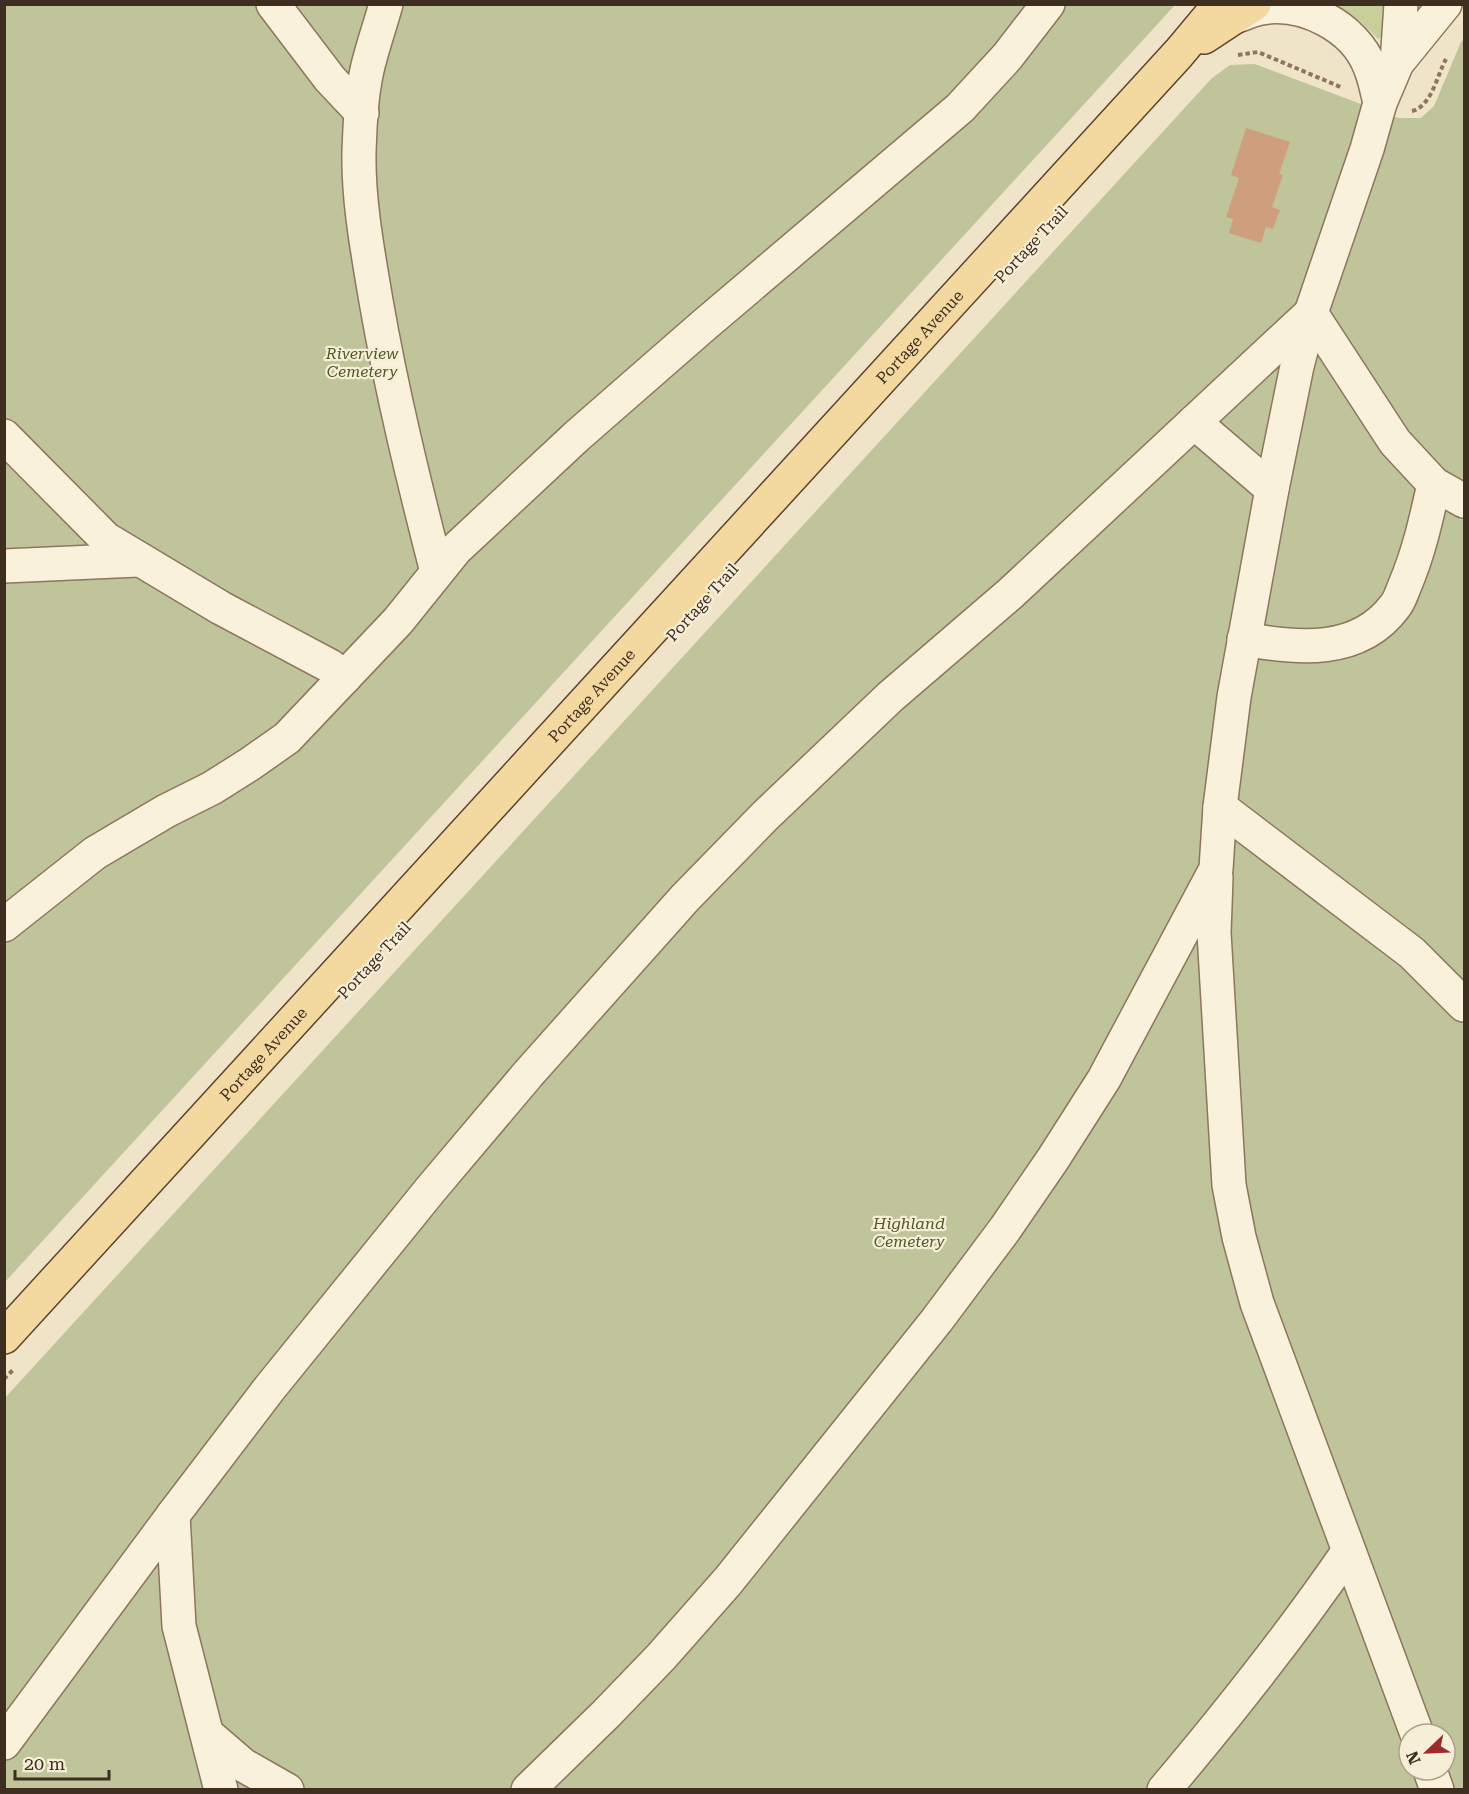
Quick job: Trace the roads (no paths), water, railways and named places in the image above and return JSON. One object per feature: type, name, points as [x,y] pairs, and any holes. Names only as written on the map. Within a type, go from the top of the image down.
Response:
[{"type":"main road","name":"Portage Avenue","points":[[13,1349],[1179,53],[1236,9]]},
{"type":"lane","points":[[273,4],[330,79],[362,113]]},
{"type":"lane","points":[[386,4],[367,70],[359,154],[360,175],[370,269],[388,368],[437,572]]},
{"type":"lane","points":[[4,925],[95,853],[231,776],[287,738],[398,621],[456,549],[577,436],[960,108],[1008,57],[1048,4]]},
{"type":"lane","points":[[1397,63],[1401,4]]},
{"type":"lane","points":[[1412,1722],[1257,1303],[1239,1237],[1229,1185],[1214,933],[1220,807],[1234,697],[1297,366],[1311,313],[1367,148],[1380,102],[1397,63],[1445,4]]},
{"type":"lane","points":[[1236,9],[1287,8],[1312,13],[1332,23],[1354,41],[1370,66],[1380,102]]},
{"type":"lane","points":[[4,1743],[269,1389],[431,1189],[529,1073],[685,898],[765,816],[890,697],[1011,593],[1311,313]]},
{"type":"lane","points":[[1311,313],[1395,442],[1434,484],[1464,501]]},
{"type":"lane","points":[[1194,422],[1272,489]]},
{"type":"lane","points":[[4,436],[106,539],[221,608],[330,666],[345,677]]},
{"type":"lane","points":[[1244,639],[1279,645],[1321,647],[1354,638],[1380,624],[1397,604],[1417,556],[1434,484]]},
{"type":"lane","points":[[4,566],[138,560]]},
{"type":"lane","points":[[1220,807],[1412,953],[1464,1005]]},
{"type":"lane","points":[[528,1790],[606,1714],[728,1581],[937,1320],[1005,1229],[1104,1079],[1216,869]]},
{"type":"lane","points":[[173,1515],[180,1626],[221,1790]]},
{"type":"lane","points":[[1164,1790],[1221,1722],[1321,1592],[1348,1552]]},
{"type":"lane","points":[[207,1734],[243,1766],[287,1790]]},
{"type":"park label","name":"Riverview Cemetery","points":[[362,362]]},
{"type":"park label","name":"Highland Cemetery","points":[[909,1232]]}]
